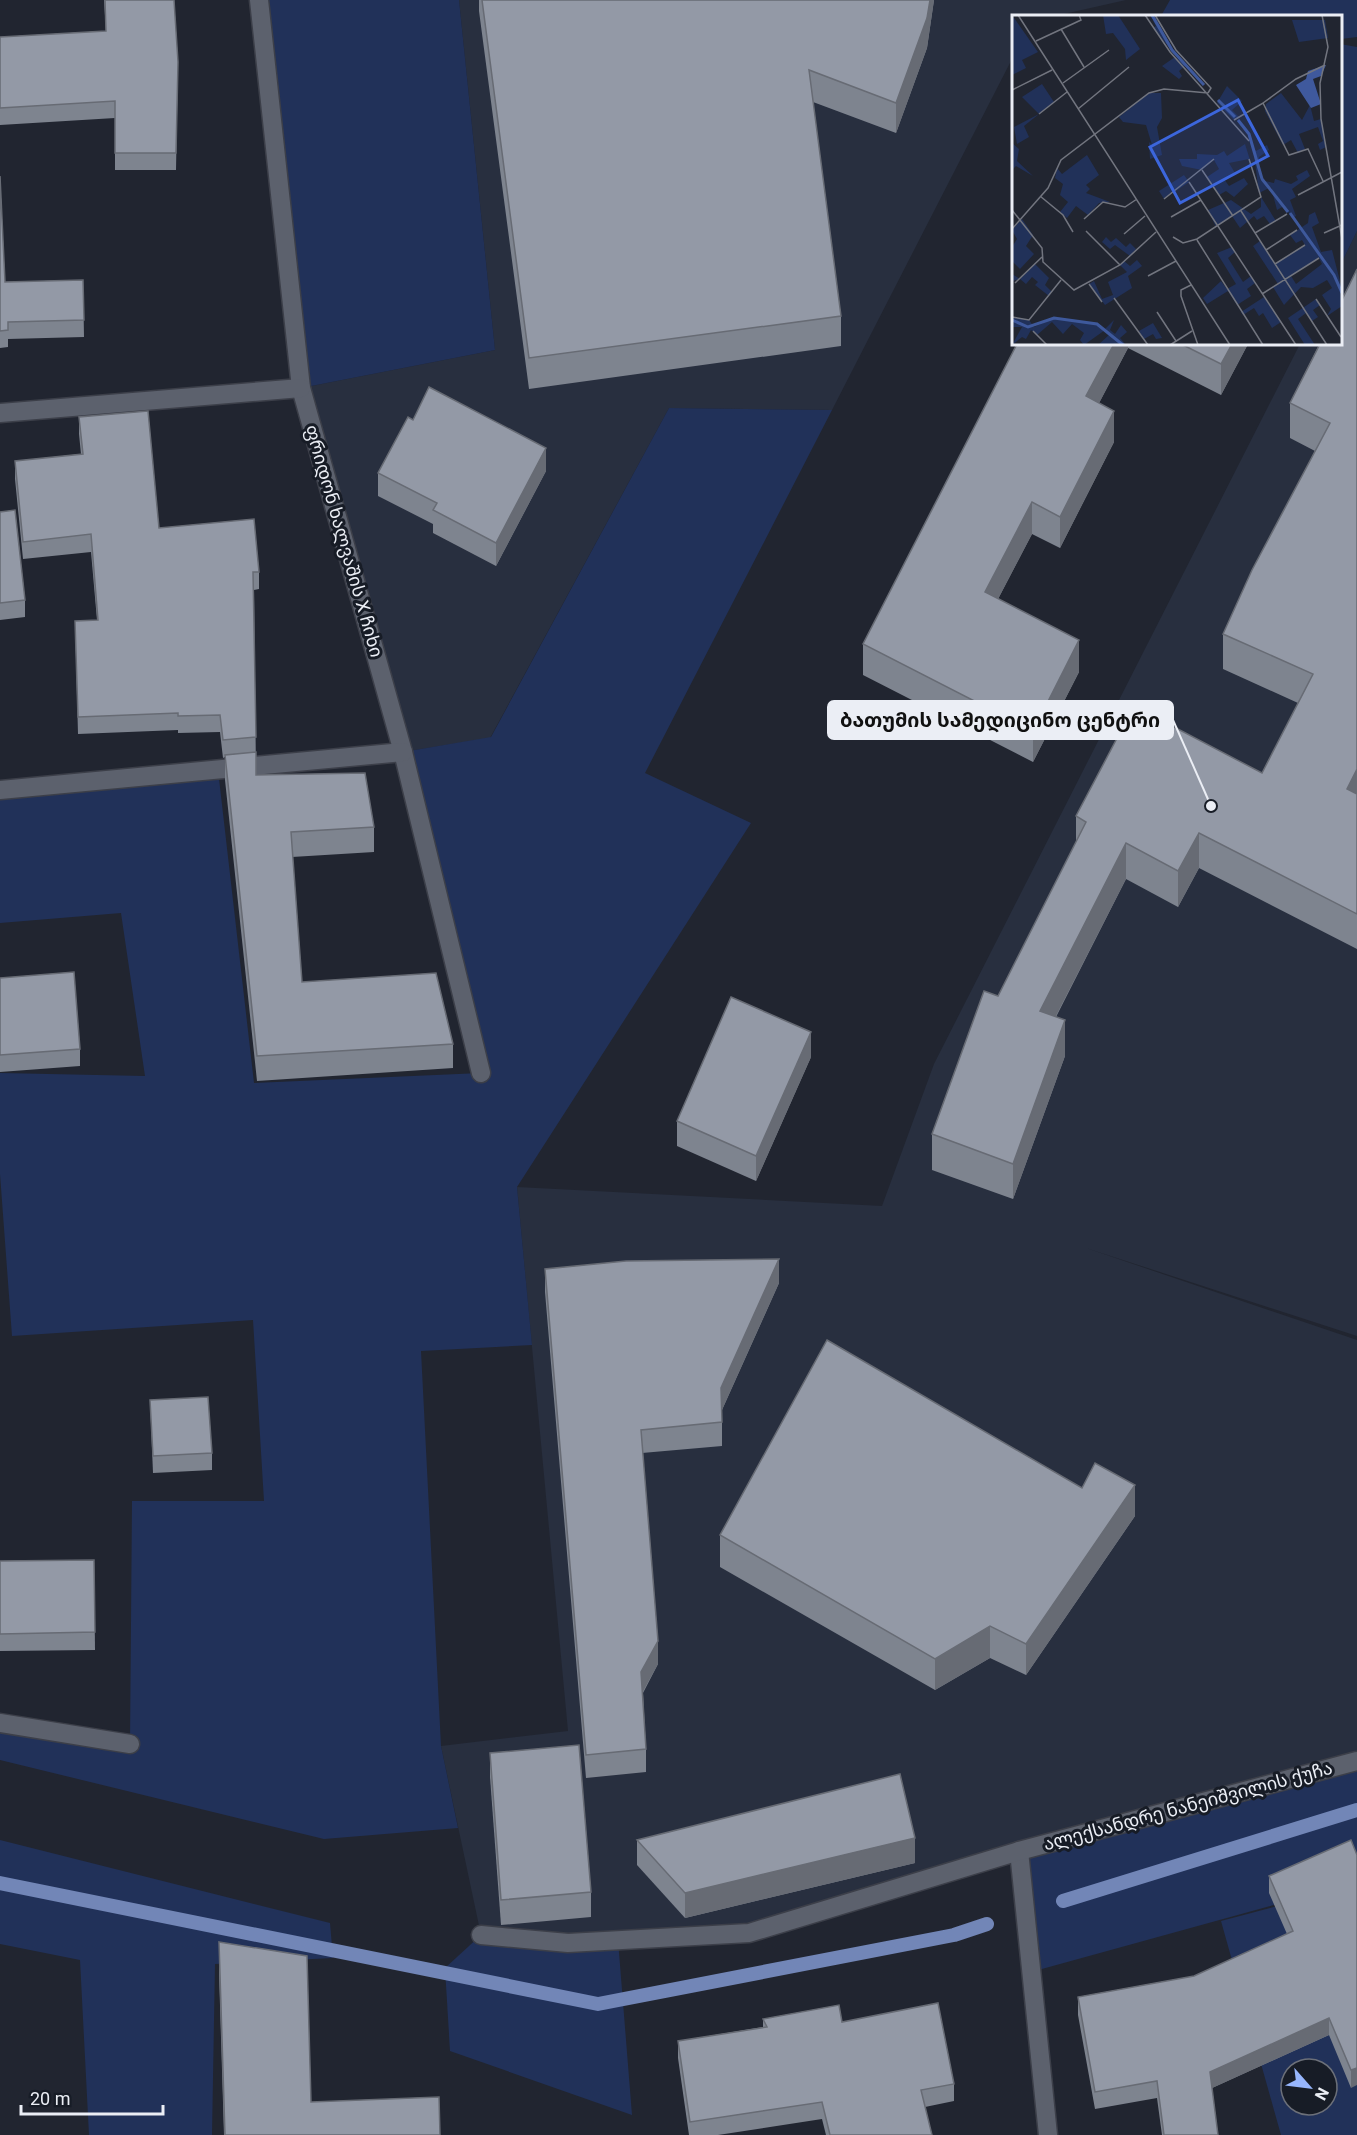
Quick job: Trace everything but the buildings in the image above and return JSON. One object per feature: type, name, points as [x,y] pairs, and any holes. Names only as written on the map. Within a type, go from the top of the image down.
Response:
[{"type":"street","name":"ფრიდონ ხალვაშის X ჩიხი","points":[[259,0],[301,388],[403,752],[481,1073]]},
{"type":"street","points":[[0,413],[301,388]]},
{"type":"street","points":[[0,790],[403,752]]},
{"type":"street","points":[[0,1723],[130,1744]]},
{"type":"street","name":"ალექსანდრე ნანეიშვილის ქუჩა","points":[[481,1935],[568,1943],[749,1933],[1019,1851],[1357,1761]]},
{"type":"street","name":"ალექსანდრე ნანეიშვილის ქუჩა","points":[[1019,1851],[1048,2135]]},
{"type":"shaded area","points":[[259,0],[459,0],[495,350],[301,388]]},
{"type":"shaded area","points":[[459,0],[1126,0],[1059,15],[1012,15],[1012,59],[832,410],[669,408],[490,738],[403,752],[301,388],[495,350]]},
{"type":"shaded area","points":[[1170,0],[1357,0],[1357,37],[1342,39],[1342,15],[1162,15]]},
{"type":"shaded area","points":[[1342,44],[1357,47],[1357,231],[1342,262]]},
{"type":"shaded area","points":[[1357,231],[1357,1336],[1086,1248],[1357,1340],[1357,1761],[749,1933],[481,1935],[441,1746],[568,1731],[517,1187],[882,1206],[934,1064],[1299,345],[1342,345],[1342,262]]},
{"type":"shaded area","points":[[669,408],[832,410],[645,773],[751,823],[517,1187],[532,1345],[421,1351],[441,1746],[458,1828],[324,1839],[0,1760],[0,1723],[130,1744],[132,1501],[264,1501],[253,1320],[12,1336],[0,1174],[0,1073],[145,1076],[121,913],[0,923],[0,790],[218,770],[254,1083],[481,1073],[403,752],[491,737]]},
{"type":"shaded area","points":[[1357,1761],[1357,1882],[1031,1972],[1019,1851]]},
{"type":"shaded area","points":[[0,1840],[330,1923],[333,1958],[215,1964],[212,2135],[89,2135],[80,1960],[0,1944]]},
{"type":"shaded area","points":[[1357,1885],[1357,2135],[1281,2135],[1221,1921]]},
{"type":"shaded area","points":[[481,1935],[618,1940],[632,2115],[450,2051],[445,1968]]},
{"type":"waterway","points":[[1063,1901],[1357,1810]]},
{"type":"waterway","points":[[0,1883],[598,2004],[954,1935],[987,1924]]},
{"type":"place","name":"ბათუმის სამედიცინო ცენტრი","points":[[1211,806]]}]
